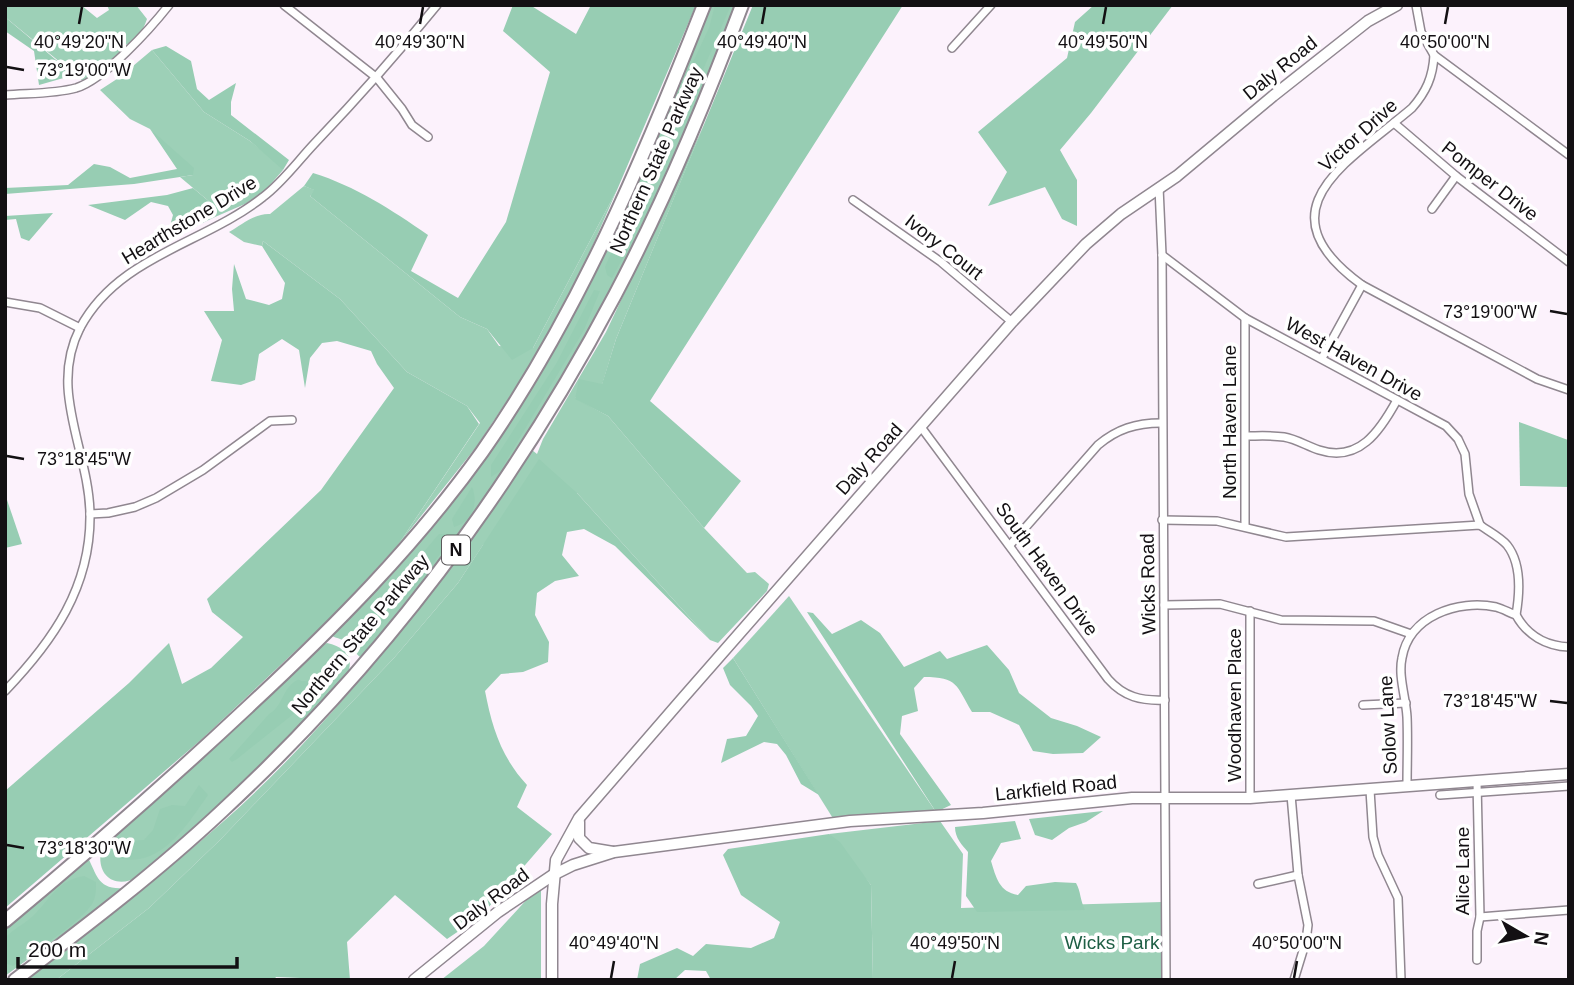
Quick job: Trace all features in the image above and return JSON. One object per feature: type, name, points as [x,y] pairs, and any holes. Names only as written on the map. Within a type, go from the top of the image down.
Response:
[{"type":"highway","name":"Northern State Parkway","points":[[5,921],[141,804],[317,643],[382,576],[450,495],[519,395],[578,293],[629,186],[704,5]]},
{"type":"highway","name":"Northern State Parkway","points":[[15,980],[149,876],[253,782],[353,677],[447,562],[538,430],[616,294],[668,185],[742,5]]},
{"type":"street","points":[[5,95],[75,88],[89,83],[141,39],[169,5]]},
{"type":"street","points":[[284,5],[377,78],[412,125],[428,137]]},
{"type":"street","name":"Hearthstone Drive","points":[[5,691],[42,651],[65,615],[83,568],[90,514],[66,387],[68,363],[80,328],[108,290],[126,275],[217,227],[264,197],[377,78],[438,5]]},
{"type":"street","points":[[952,48],[991,5]]},
{"type":"street","name":"Daly Road","points":[[414,980],[498,912],[553,875],[556,859],[579,818],[1012,322],[1086,244],[1121,214],[1177,176],[1368,21],[1397,5]]},
{"type":"street","points":[[1416,5],[1422,32],[1434,55],[1569,155]]},
{"type":"street","name":"Victor Drive","points":[[1434,55],[1434,70],[1422,96],[1327,181],[1319,196],[1315,215],[1318,234],[1326,254],[1362,285],[1537,379],[1569,390]]},
{"type":"street","name":"Pomper Drive","points":[[1394,123],[1456,176],[1569,262]]},
{"type":"street","points":[[1432,209],[1456,176]]},
{"type":"street","name":"Wicks Road","points":[[1159,187],[1162,256],[1166,980]]},
{"type":"street","name":"Ivory Court","points":[[853,200],[941,262],[1012,322]]},
{"type":"street","name":"West Haven Drive","points":[[1162,256],[1245,318],[1446,426],[1458,439],[1465,454],[1469,494],[1480,525]]},
{"type":"street","points":[[1322,358],[1362,285]]},
{"type":"street","points":[[5,302],[40,309],[80,328]]},
{"type":"street","name":"North Haven Lane","points":[[1245,318],[1245,526]]},
{"type":"street","points":[[1246,436],[1286,437],[1321,451],[1351,451],[1373,438],[1382,428],[1397,400]]},
{"type":"street","points":[[90,514],[135,507],[156,498],[203,470],[270,421],[292,420]]},
{"type":"street","points":[[1010,545],[1098,445],[1112,434],[1144,423],[1161,423]]},
{"type":"street","name":"South Haven Drive","points":[[921,427],[1118,690],[1136,699],[1165,701]]},
{"type":"street","points":[[1163,520],[1217,520],[1286,537],[1480,525],[1505,543],[1514,555],[1519,583],[1516,615],[1522,626],[1534,636],[1558,646],[1569,647]]},
{"type":"street","points":[[1164,605],[1220,604],[1281,620],[1374,621],[1411,634],[1432,616],[1460,606],[1496,607],[1516,615]]},
{"type":"street","name":"Woodhaven Place","points":[[1250,611],[1250,798]]},
{"type":"street","name":"Solow Lane","points":[[1408,787],[1406,703],[1401,667],[1402,655],[1411,634]]},
{"type":"street","points":[[1363,705],[1406,703]]},
{"type":"street","name":"Larkfield Road","points":[[553,875],[576,864],[614,852],[850,821],[991,813],[1121,799],[1250,798],[1569,774]]},
{"type":"street","name":"Alice Lane","points":[[1477,782],[1480,917],[1477,960]]},
{"type":"street","points":[[1440,795],[1569,786]]},
{"type":"street","points":[[1370,790],[1373,837],[1378,855],[1398,898],[1401,980]]},
{"type":"street","points":[[1291,795],[1298,875],[1308,925],[1294,980]]},
{"type":"street","points":[[579,818],[579,838],[589,848],[614,852]]},
{"type":"street","points":[[552,980],[553,875]]},
{"type":"street","points":[[1258,884],[1298,875]]},
{"type":"street","points":[[1480,917],[1569,910]]},
{"type":"green space","points":[[5,5],[81,5],[97,18],[109,10],[107,5],[136,5],[147,19],[139,35],[124,46],[126,49],[83,81],[5,17]]},
{"type":"green space","points":[[513,5],[530,5],[576,34],[591,5],[696,5],[617,190],[533,348],[512,360],[487,329],[460,317],[310,196],[314,190],[304,186],[313,173],[329,178],[373,200],[428,235],[411,271],[458,298],[506,222],[550,72],[503,31]]},
{"type":"green space","points":[[707,5],[735,5],[663,178],[623,265],[579,349],[531,432],[478,511],[422,586],[360,657],[348,642],[330,635],[439,514],[544,362]]},
{"type":"green space","points":[[715,5],[731,5],[693,93],[687,93],[684,81],[709,28]]},
{"type":"green space","points":[[753,5],[903,5],[650,401],[741,481],[704,528],[608,416],[575,399],[579,379],[602,384],[616,339]]},
{"type":"green space","points":[[1094,5],[1173,5],[1060,150],[1077,180],[1077,226],[1062,219],[1045,187],[988,206],[1007,172],[978,132],[1067,58],[1075,22]]},
{"type":"green space","points":[[5,17],[74,75],[39,85],[34,51],[5,31]]},
{"type":"green space","points":[[166,46],[191,61],[197,89],[209,100],[236,83],[231,115],[289,160],[283,170],[250,141],[204,112],[152,50]]},
{"type":"green space","points":[[152,50],[204,112],[250,141],[280,165],[283,170],[263,193],[215,217],[206,207],[211,203],[180,177],[193,175],[150,129],[130,119],[100,90]]},
{"type":"green space","points":[[704,125],[616,339],[602,385],[575,398],[608,416],[704,528],[747,573],[755,572],[769,584],[767,591],[718,643],[710,640],[577,493],[483,545],[458,583],[394,658],[220,840],[149,908],[56,980],[27,980],[177,861],[250,797],[323,723],[411,617],[474,535],[532,450],[537,454],[543,439],[606,332]]},
{"type":"green space","points":[[150,129],[194,168],[193,175],[134,184],[5,194],[5,188],[68,185],[94,164],[110,167],[130,178],[177,169]]},
{"type":"green space","points":[[304,186],[315,190],[310,196],[460,317],[487,329],[499,346],[533,348],[617,190],[575,286],[526,372],[477,446],[398,545],[480,423],[467,406],[407,372],[340,299],[263,241],[262,246],[244,242],[229,232],[254,217],[270,214]]},
{"type":"green space","points":[[193,188],[211,203],[206,207],[215,217],[173,237],[169,230],[173,215],[168,206],[151,202],[125,220],[88,205],[167,195]]},
{"type":"green space","points":[[53,213],[29,241],[21,238],[16,219],[5,220],[5,216]]},
{"type":"green space","points":[[628,225],[636,227],[632,241],[612,278],[607,275],[605,267],[621,231]]},
{"type":"green space","points":[[263,241],[340,299],[407,372],[467,406],[479,424],[398,545],[338,611],[202,739],[5,908],[5,791],[129,683],[169,643],[182,684],[211,668],[243,637],[212,612],[207,599],[321,490],[394,388],[371,351],[337,341],[322,343],[310,358],[305,388],[299,350],[282,339],[259,354],[255,380],[241,385],[211,381],[222,340],[204,311],[234,311],[234,264],[246,299],[269,305],[282,299],[285,283],[262,246]]},
{"type":"green space","points":[[594,290],[600,291],[584,330],[500,471],[491,477],[491,465],[556,364]]},
{"type":"green space","points":[[1519,422],[1568,440],[1569,487],[1520,486]]},
{"type":"green space","points":[[539,459],[577,493],[710,640],[615,546],[584,529],[567,532],[562,555],[579,576],[555,581],[537,593],[535,615],[549,642],[548,662],[523,672],[501,674],[485,691],[499,741],[510,764],[527,785],[517,807],[552,834],[481,916],[447,939],[395,895],[347,942],[350,980],[276,977],[274,980],[56,980],[149,908],[220,840],[394,658],[458,583]]},
{"type":"green space","points":[[472,487],[475,499],[472,511],[465,521],[454,527],[452,519]]},
{"type":"green space","points":[[5,494],[22,544],[5,548]]},
{"type":"green space","points":[[439,534],[447,534],[444,549],[404,600],[394,605],[388,594]]},
{"type":"green space","points":[[789,596],[936,812],[834,820],[733,658]]},
{"type":"green space","points":[[376,601],[383,604],[386,618],[363,648],[358,647],[353,633],[372,614]]},
{"type":"green space","points":[[807,612],[813,613],[832,634],[861,620],[880,633],[904,667],[940,651],[947,659],[987,645],[1009,670],[1019,693],[1051,718],[1101,737],[1083,753],[1053,754],[1033,751],[1019,725],[990,712],[972,712],[955,684],[944,679],[924,677],[914,688],[918,711],[902,716],[900,734],[951,805],[936,812]]},
{"type":"green space","points":[[327,643],[339,647],[347,654],[350,663],[347,675],[236,791],[138,877],[120,882],[107,876],[101,863],[103,844],[321,645]]},
{"type":"green space","points":[[335,655],[343,661],[341,672],[332,683],[232,762],[229,759],[277,707],[290,686],[298,680],[314,678],[329,657]]},
{"type":"green space","points":[[733,658],[819,795],[801,784],[777,744],[764,742],[721,763],[727,739],[746,736],[758,716],[730,685],[723,668]]},
{"type":"green space","points":[[199,785],[208,795],[191,820],[170,843],[145,858],[131,860],[115,857],[127,844],[144,840],[153,830],[160,809],[172,805],[185,806]]},
{"type":"green space","points":[[1103,811],[1052,840],[1035,835],[1029,819]]},
{"type":"green space","name":"Wicks Park","points":[[940,821],[963,854],[961,908],[1162,902],[1161,980],[873,980],[871,885],[829,834]]},
{"type":"green space","points":[[1015,821],[1021,839],[1001,843],[991,861],[1002,887],[1018,895],[1026,886],[1055,882],[1076,883],[1085,910],[977,912],[966,896],[968,852],[961,844],[955,827]]},
{"type":"green space","points":[[829,834],[840,842],[871,885],[873,980],[711,980],[706,971],[685,970],[674,980],[637,980],[640,964],[677,948],[693,956],[706,944],[751,948],[774,938],[780,922],[741,895],[723,855],[728,849]]},
{"type":"green space","points":[[88,858],[103,884],[124,888],[122,891],[5,976],[5,927]]},
{"type":"green space","points":[[84,876],[96,882],[94,899],[86,912],[13,966],[5,963],[5,938],[32,917],[62,885]]},
{"type":"green space","points":[[541,884],[541,980],[441,980],[484,946]]}]
